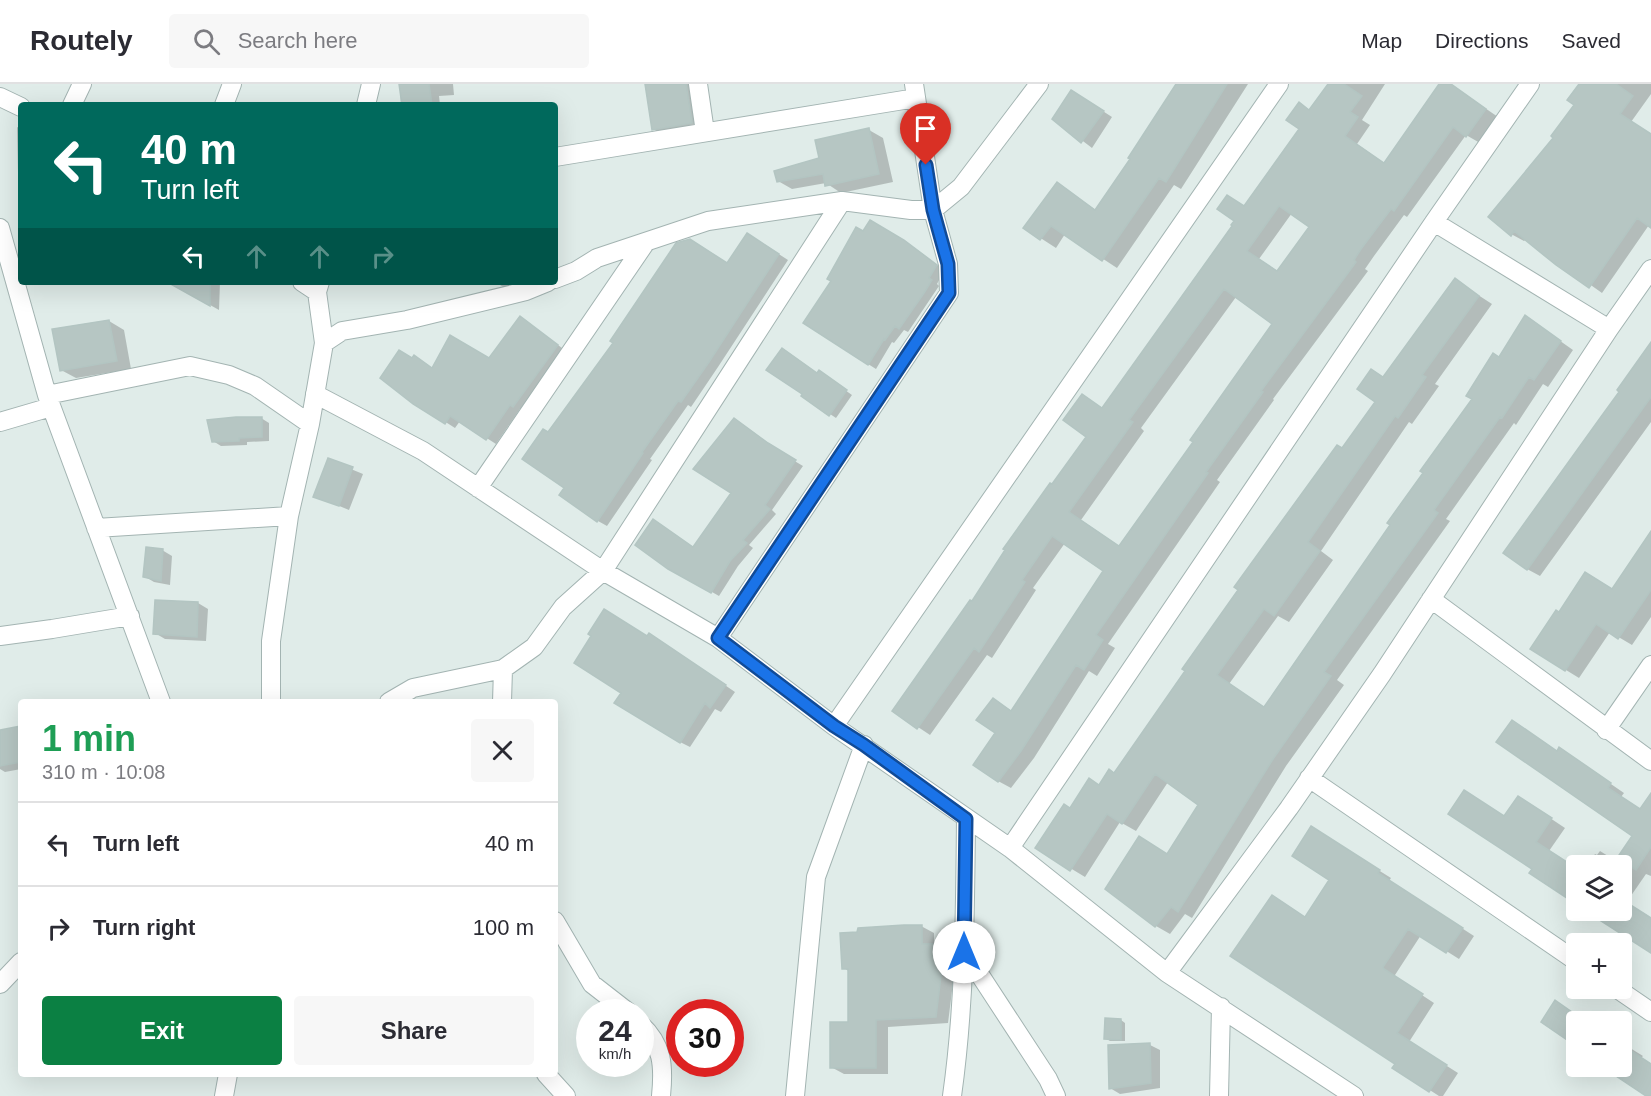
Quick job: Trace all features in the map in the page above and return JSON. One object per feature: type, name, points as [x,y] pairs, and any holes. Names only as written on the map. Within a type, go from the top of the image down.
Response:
[{"type":"street","points":[[73,102],[82,84]]},
{"type":"street","points":[[225,102],[232,84]]},
{"type":"street","points":[[367,102],[371,84]]},
{"type":"street","points":[[698,84],[705,132]]},
{"type":"street","points":[[558,278],[576,271],[597,258],[708,221],[842,201],[933,210],[961,187],[1039,84]]},
{"type":"street","points":[[834,726],[1279,84]]},
{"type":"street","points":[[1010,848],[1530,84]]},
{"type":"street","points":[[558,156],[705,132],[915,91],[933,210],[948,264],[949,293],[718,638]]},
{"type":"street","points":[[0,97],[18,106]]},
{"type":"street","points":[[394,699],[412,688],[503,669],[534,647],[563,607],[603,570],[842,201]]},
{"type":"street","points":[[1434,222],[1609,329]]},
{"type":"street","points":[[0,228],[4,258],[49,401],[160,699]]},
{"type":"street","points":[[478,488],[646,242]]},
{"type":"street","points":[[1167,973],[1309,778],[1651,269]]},
{"type":"street","points":[[271,699],[271,641],[289,516],[310,424],[324,343],[313,285]]},
{"type":"street","points":[[324,343],[342,331],[407,320],[526,291],[541,285]]},
{"type":"street","points":[[0,422],[49,401],[190,366],[229,375],[255,386],[310,424]]},
{"type":"street","points":[[315,394],[423,451],[603,570],[718,638],[834,726],[1010,848],[1167,973],[1354,1096]]},
{"type":"street","points":[[96,528],[289,516]]},
{"type":"street","points":[[1431,599],[1651,761]]},
{"type":"street","points":[[0,636],[130,616]]},
{"type":"street","points":[[1606,730],[1651,665]]},
{"type":"street","points":[[501,699],[503,669]]},
{"type":"street","points":[[795,1096],[816,877],[864,745]]},
{"type":"street","points":[[1309,778],[1566,954]]},
{"type":"street","points":[[952,1096],[959,1047],[964,952],[966,819]]},
{"type":"street","points":[[558,926],[592,984],[611,999]]},
{"type":"street","points":[[964,952],[1048,1079],[1056,1096]]},
{"type":"street","points":[[0,984],[18,965]]},
{"type":"street","points":[[1632,999],[1651,1012]]},
{"type":"street","points":[[1220,1096],[1221,1007]]},
{"type":"street","points":[[654,1037],[659,1046],[663,1076],[662,1096]]},
{"type":"street","points":[[224,1096],[227,1077]]},
{"type":"street","points":[[549,1077],[566,1096]]},
{"type":"building","points":[[399,84],[429,84],[432,102],[402,102]]},
{"type":"building","points":[[645,84],[686,84],[692,123],[652,130]]},
{"type":"building","points":[[1176,84],[1227,84],[1166,182],[1159,178],[1102,261],[1051,226],[1040,240],[1023,228],[1057,182],[1095,210],[1130,159],[1128,158]]},
{"type":"building","points":[[1328,84],[1344,84],[1362,96],[1350,112],[1358,117],[1345,136],[1384,163],[1439,84],[1451,84],[1486,109],[1466,137],[1453,127],[1394,211],[1391,209],[1361,249],[1354,260],[1356,262],[1261,391],[1263,392],[1096,635],[1103,640],[1084,670],[1076,665],[1021,751],[998,782],[973,765],[995,733],[976,720],[993,698],[1011,711],[1103,571],[1052,536],[1022,580],[1025,582],[979,652],[974,648],[917,729],[892,711],[970,600],[972,601],[1005,550],[1003,549],[1086,437],[1063,420],[1082,394],[1102,408],[1232,226],[1234,221],[1217,209],[1227,195],[1244,206],[1299,129],[1286,120],[1299,102],[1309,110]],"holes":[[[1279,206],[1309,227],[1277,271],[1247,251]],[[1224,289],[1272,324],[1190,440],[1193,442],[1119,546],[1069,512],[1133,422],[1129,420]]]},
{"type":"building","points":[[1579,84],[1616,84],[1633,96],[1620,114],[1651,134],[1651,228],[1637,218],[1589,288],[1514,231],[1511,236],[1488,217],[1553,138],[1551,136],[1574,105],[1567,100]]},
{"type":"building","points":[[1071,90],[1104,111],[1081,143],[1052,119]]},
{"type":"building","points":[[869,128],[879,174],[825,186],[823,174],[777,182],[774,171],[819,158],[815,140]]},
{"type":"building","points":[[870,220],[904,240],[937,265],[924,293],[899,329],[895,326],[884,339],[868,365],[803,323],[831,281],[827,279],[856,227],[863,231]]},
{"type":"building","points":[[747,233],[779,254],[709,362],[642,452],[597,522],[559,495],[564,488],[522,459],[543,429],[548,432],[613,343],[610,341],[676,243],[690,239],[727,263]]},
{"type":"building","points":[[1455,278],[1479,296],[1422,375],[1426,377],[1398,418],[1395,416],[1308,542],[1320,551],[1274,616],[1264,609],[1217,675],[1264,707],[1390,525],[1387,523],[1423,473],[1420,471],[1472,399],[1466,396],[1493,353],[1499,357],[1525,315],[1561,341],[1534,380],[1529,377],[1502,418],[1500,417],[1434,510],[1438,513],[1324,672],[1331,676],[1273,759],[1178,912],[1171,907],[1155,927],[1105,889],[1139,836],[1167,854],[1198,805],[1155,774],[1122,824],[1107,814],[1070,871],[1035,848],[1064,804],[1070,808],[1089,778],[1099,785],[1109,769],[1114,773],[1185,671],[1182,669],[1238,590],[1234,587],[1337,445],[1342,448],[1375,402],[1357,389],[1371,369],[1383,377]]},
{"type":"building","points":[[172,285],[210,285],[210,306]]},
{"type":"building","points":[[520,316],[558,345],[513,407],[510,405],[486,440],[450,416],[445,424],[413,404],[380,378],[399,350],[412,358],[414,355],[432,368],[450,335],[489,358]]},
{"type":"building","points":[[109,320],[117,361],[60,371],[52,329]]},
{"type":"building","points":[[1651,342],[1651,397],[1527,570],[1503,553],[1619,392],[1617,390]]},
{"type":"building","points":[[782,348],[817,373],[819,370],[847,390],[829,416],[801,396],[802,394],[766,370]]},
{"type":"building","points":[[262,417],[262,437],[212,442],[207,420]]},
{"type":"building","points":[[734,418],[796,460],[765,505],[770,509],[743,540],[747,543],[730,561],[711,593],[668,569],[635,545],[653,519],[693,547],[731,493],[693,469]]},
{"type":"building","points":[[328,458],[353,467],[339,506],[313,497]]},
{"type":"building","points":[[1651,531],[1651,590],[1618,639],[1596,624],[1565,671],[1530,649],[1556,610],[1559,612],[1585,572],[1612,589]]},
{"type":"building","points":[[146,547],[163,549],[161,581],[143,577]]},
{"type":"building","points":[[155,600],[198,602],[197,637],[153,634]]},
{"type":"building","points":[[604,609],[647,636],[649,633],[726,685],[710,708],[705,703],[680,743],[614,703],[621,693],[574,663],[591,636],[588,634]]},
{"type":"building","points":[[1512,720],[1557,751],[1559,747],[1611,783],[1608,788],[1640,809],[1651,793],[1651,847],[1636,870],[1632,867],[1632,855],[1619,855],[1632,836],[1496,742]]},
{"type":"building","points":[[18,727],[18,763],[0,766],[0,730]]},
{"type":"building","points":[[1464,790],[1504,816],[1518,796],[1552,818],[1536,842],[1566,862],[1566,897],[1529,873],[1532,869],[1448,814]]},
{"type":"building","points":[[1311,826],[1380,870],[1378,873],[1463,928],[1446,953],[1408,929],[1383,967],[1423,994],[1397,1033],[1447,1065],[1429,1092],[1392,1068],[1395,1064],[1230,956],[1272,895],[1305,917],[1329,880],[1292,856]]},
{"type":"building","points":[[1632,906],[1651,918],[1651,953],[1632,941],[1632,933],[1620,933],[1601,921],[1632,921]]},
{"type":"building","points":[[922,925],[922,944],[942,944],[942,967],[936,1017],[876,1020],[876,1068],[830,1068],[830,1022],[848,1022],[848,969],[842,969],[840,933],[857,932],[858,928]]},
{"type":"building","points":[[1555,1000],[1570,1011],[1566,1011],[1566,1039],[1541,1022]]},
{"type":"building","points":[[1105,1018],[1121,1019],[1121,1040],[1104,1039]]},
{"type":"building","points":[[1150,1043],[1151,1083],[1109,1089],[1108,1045]]},
{"type":"building","points":[[1632,1052],[1651,1064],[1651,1096],[1646,1096],[1618,1077],[1632,1077]]},
{"type":"route","points":[[926,165],[933,210],[948,264],[949,293],[718,638],[834,726],[966,819],[964,952]]}]
